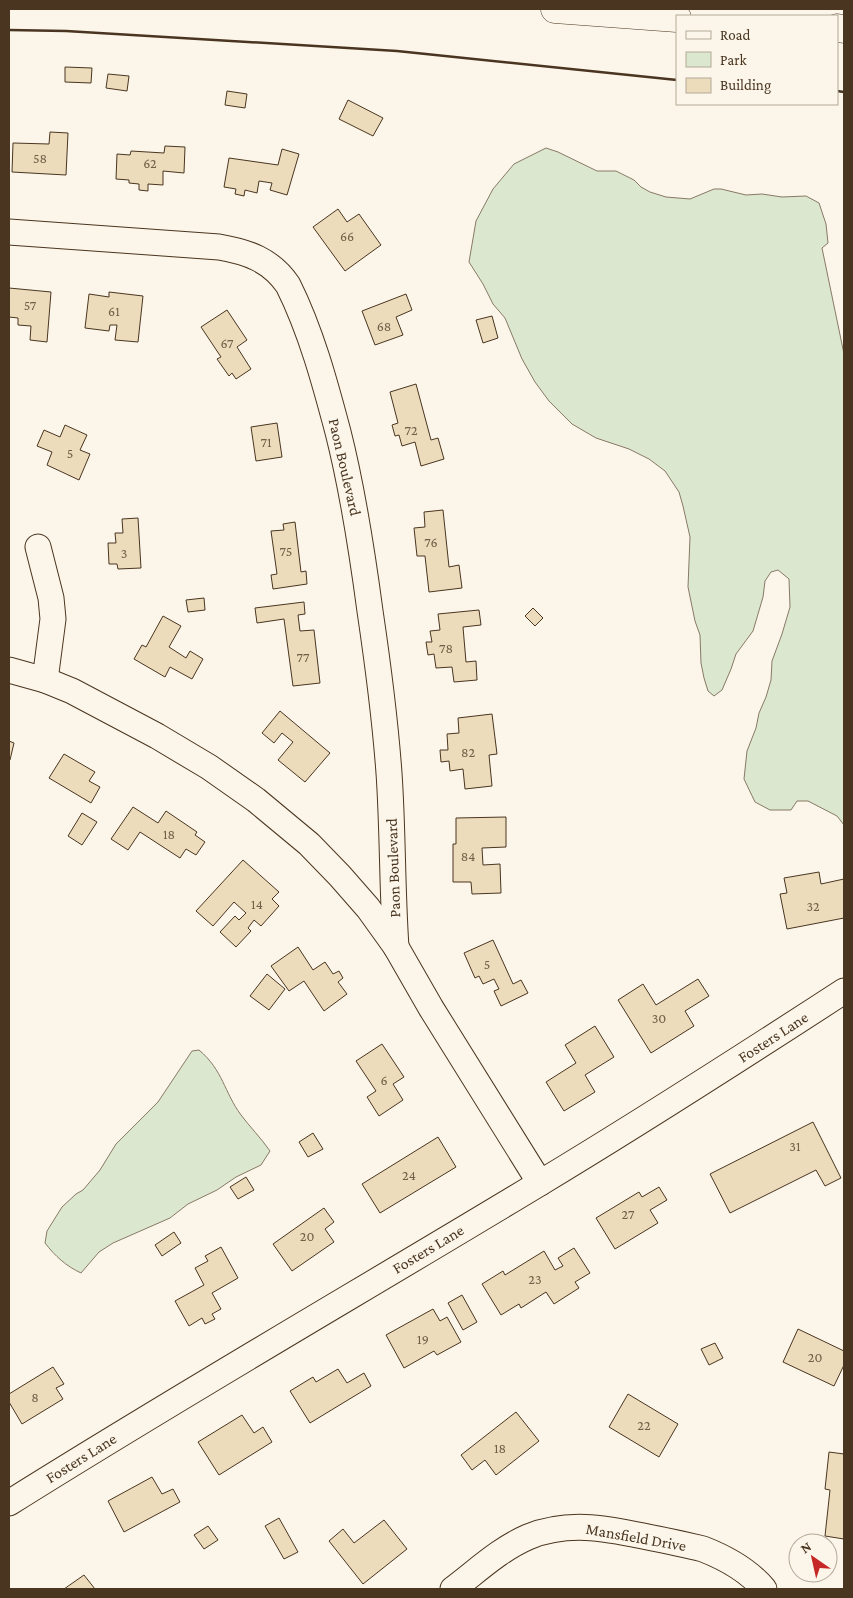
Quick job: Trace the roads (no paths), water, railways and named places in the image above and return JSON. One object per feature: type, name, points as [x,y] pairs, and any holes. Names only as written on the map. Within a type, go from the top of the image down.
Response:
[{"type":"highway","points":[[555,9],[676,18]]},
{"type":"street","name":"Paon Boulevard","points":[[9,232],[239,250],[269,264],[288,285],[313,345],[332,407],[348,472],[358,525],[383,701],[391,810],[392,897],[396,947]]},
{"type":"street","points":[[38,547],[51,598],[53,619],[46,680]]},
{"type":"street","name":"Paon Boulevard","points":[[9,670],[46,680],[106,708],[164,740],[210,767],[256,800],[309,844],[368,908],[396,947],[431,1008],[540,1183]]},
{"type":"street","name":"Fosters Lane","points":[[9,1503],[167,1404],[540,1183],[720,1072],[844,991]]},
{"type":"street","name":"Mansfield Drive","points":[[453,1589],[497,1555],[527,1538],[543,1532],[577,1526],[611,1529],[703,1549],[741,1568],[764,1589]]}]
